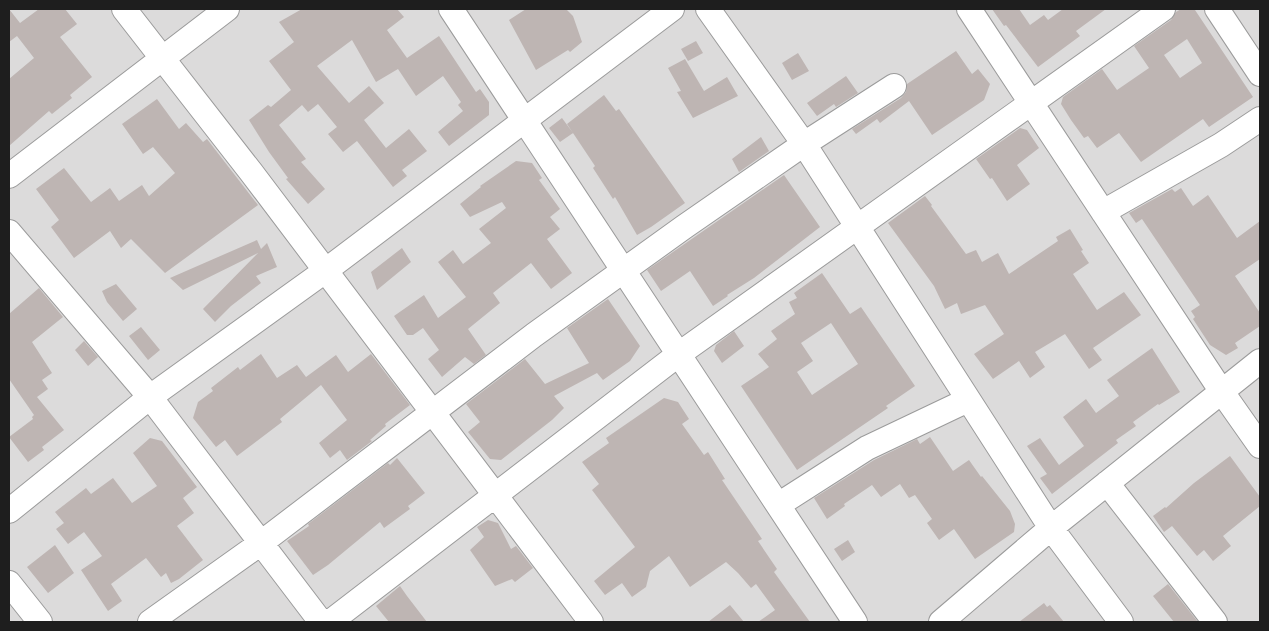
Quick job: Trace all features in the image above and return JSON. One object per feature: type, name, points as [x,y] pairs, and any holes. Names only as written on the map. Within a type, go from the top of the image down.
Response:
[{"type":"street","points":[[124,9],[251,172],[591,622]]},
{"type":"street","points":[[9,176],[227,9]]},
{"type":"street","points":[[451,9],[855,622]]},
{"type":"street","points":[[9,511],[150,397],[325,271],[672,9]]},
{"type":"street","points":[[708,9],[804,144],[1051,528],[1121,622]]},
{"type":"street","points":[[969,9],[1222,392],[1260,446]]},
{"type":"street","points":[[330,622],[678,354],[1163,9]]},
{"type":"street","points":[[1217,9],[1260,74]]},
{"type":"street","points":[[150,622],[260,543],[534,335],[728,195],[894,86]]},
{"type":"street","points":[[1103,212],[1221,145],[1260,119]]},
{"type":"street","points":[[9,232],[150,397],[321,622]]},
{"type":"street","points":[[943,622],[1051,528],[1260,362]]},
{"type":"street","points":[[778,505],[867,448],[968,400]]},
{"type":"street","points":[[1107,483],[1215,622]]},
{"type":"street","points":[[9,583],[40,622]]},
{"type":"shaded area","points":[[9,9],[1260,9],[1260,622],[9,622]]},
{"type":"building","points":[[9,9],[20,23],[39,9],[65,9],[77,24],[60,37],[92,77],[70,95],[72,98],[52,114],[49,111],[9,146],[9,79],[34,58],[17,36],[9,42]]},
{"type":"building","points":[[302,9],[397,9],[404,17],[387,30],[407,58],[439,36],[476,92],[480,89],[489,102],[489,115],[449,146],[438,132],[463,111],[458,105],[461,102],[443,76],[416,96],[398,69],[376,82],[352,40],[317,66],[349,103],[369,86],[384,103],[364,120],[386,148],[409,129],[427,151],[402,170],[407,176],[393,187],[357,141],[343,152],[328,134],[337,127],[318,104],[308,112],[302,105],[279,125],[306,159],[301,162],[325,189],[308,204],[286,179],[288,178],[249,120],[268,105],[271,107],[291,90],[269,61],[294,42],[279,22]]},
{"type":"building","points":[[526,9],[566,9],[573,16],[582,42],[570,52],[568,50],[536,70],[509,20]]},
{"type":"building","points":[[992,9],[1019,9],[1030,25],[1044,15],[1048,20],[1063,9],[1106,9],[1076,31],[1080,36],[1038,67]]},
{"type":"building","points":[[1181,9],[1195,10],[1253,97],[1209,127],[1203,119],[1141,162],[1119,133],[1097,148],[1088,136],[1084,138],[1071,120],[1061,104],[1063,97],[1102,69],[1117,90],[1149,68],[1134,46],[1171,20],[1176,12]],"holes":[[[1187,39],[1202,63],[1180,78],[1164,55]]]},
{"type":"building","points":[[696,41],[703,53],[688,61],[681,49]]},
{"type":"building","points":[[956,51],[972,74],[978,69],[990,84],[984,100],[932,135],[909,101],[880,123],[877,119],[856,134],[852,129],[901,98],[906,92],[907,84]]},
{"type":"building","points":[[798,53],[809,71],[792,80],[782,63]]},
{"type":"building","points":[[685,59],[704,91],[727,77],[738,96],[693,118],[677,92],[681,91],[668,68]]},
{"type":"building","points":[[846,76],[858,93],[836,107],[834,104],[817,116],[807,103]]},
{"type":"building","points":[[604,95],[616,111],[619,109],[685,203],[637,235],[615,197],[613,199],[593,168],[595,166],[567,124]]},
{"type":"building","points":[[157,99],[179,129],[186,123],[203,142],[207,139],[258,205],[165,273],[131,239],[121,248],[110,231],[74,258],[51,227],[59,220],[36,189],[64,168],[91,202],[110,188],[119,201],[142,185],[149,196],[175,173],[153,147],[143,154],[122,124]]},
{"type":"building","points":[[562,118],[573,133],[560,142],[549,128]]},
{"type":"building","points":[[1020,128],[1027,130],[1039,148],[1017,165],[1030,184],[1007,201],[992,178],[990,179],[976,159]]},
{"type":"building","points":[[761,137],[769,151],[739,172],[732,159]]},
{"type":"building","points":[[516,161],[532,163],[542,178],[539,180],[560,209],[550,217],[560,229],[547,239],[572,273],[551,289],[531,263],[493,293],[500,303],[468,329],[486,355],[474,364],[465,357],[442,377],[428,359],[439,350],[423,328],[413,335],[407,335],[394,316],[424,295],[438,318],[466,297],[438,262],[453,250],[463,264],[491,243],[479,229],[506,208],[502,202],[470,217],[460,204],[480,186]]},
{"type":"building","points":[[784,175],[820,227],[754,278],[713,306],[690,271],[661,291],[647,270]]},
{"type":"building","points":[[1181,188],[1193,206],[1208,195],[1237,238],[1260,221],[1260,259],[1235,276],[1260,313],[1260,326],[1235,343],[1238,348],[1226,355],[1210,345],[1193,319],[1195,317],[1191,311],[1200,305],[1142,219],[1136,223],[1129,213],[1172,189],[1175,192]]},
{"type":"building","points":[[925,196],[966,254],[976,250],[982,262],[998,253],[1009,274],[1058,241],[1056,237],[1070,229],[1089,263],[1073,274],[1097,310],[1124,292],[1141,315],[1093,348],[1102,360],[1089,369],[1065,334],[1035,352],[1045,367],[1030,378],[1019,361],[993,379],[974,354],[1004,334],[985,305],[961,314],[957,303],[945,309],[934,286],[888,223]]},
{"type":"building","points":[[257,240],[261,249],[267,243],[277,267],[256,276],[261,283],[231,306],[215,322],[203,309],[258,253],[183,290],[170,278]]},
{"type":"building","points":[[402,248],[411,262],[377,290],[371,272]]},
{"type":"building","points":[[822,273],[850,314],[861,307],[915,386],[886,406],[888,408],[797,470],[741,386],[769,367],[758,354],[777,339],[771,331],[795,314],[789,302],[797,298],[794,293]],"holes":[[[831,323],[858,364],[812,395],[797,372],[813,361],[801,343]]]},
{"type":"building","points":[[116,284],[137,309],[123,321],[107,302],[102,291]]},
{"type":"building","points":[[39,288],[63,317],[32,342],[52,373],[42,380],[48,389],[37,397],[64,430],[42,447],[44,450],[28,462],[9,437],[33,419],[34,415],[9,379],[9,314]]},
{"type":"building","points":[[608,299],[640,346],[630,361],[603,380],[597,373],[554,396],[564,408],[552,420],[501,460],[490,459],[468,432],[480,422],[466,404],[525,359],[545,384],[589,363],[567,328]]},
{"type":"building","points":[[141,327],[160,350],[148,360],[129,336]]},
{"type":"building","points":[[734,331],[744,346],[722,363],[714,351],[716,345]]},
{"type":"building","points":[[84,341],[98,357],[88,366],[75,350]]},
{"type":"building","points":[[1152,348],[1180,392],[1158,404],[1133,422],[1136,426],[1116,440],[1118,443],[1052,494],[1040,478],[1047,474],[1027,446],[1040,438],[1059,465],[1084,446],[1063,417],[1086,399],[1096,413],[1119,396],[1107,380]]},
{"type":"building","points":[[261,354],[277,378],[297,365],[306,377],[336,355],[348,372],[371,354],[410,405],[385,424],[386,426],[370,440],[372,441],[347,460],[340,450],[330,458],[319,443],[347,420],[321,385],[280,419],[282,422],[237,456],[225,440],[216,447],[193,418],[198,402],[213,391],[211,388],[238,367],[240,370]]},
{"type":"building","points":[[664,398],[678,402],[689,419],[682,424],[704,455],[708,452],[725,479],[722,480],[762,539],[758,541],[777,569],[774,572],[810,622],[758,622],[775,610],[756,584],[751,588],[726,562],[690,587],[669,556],[650,571],[646,587],[632,597],[622,583],[605,595],[594,581],[635,547],[592,490],[599,484],[582,462],[609,443],[606,438]]},
{"type":"building","points":[[930,437],[953,471],[969,460],[1010,511],[1015,524],[1014,532],[975,559],[954,529],[939,540],[927,523],[932,519],[915,495],[909,498],[900,484],[881,497],[872,485],[844,504],[845,506],[827,519],[814,498],[874,460],[917,439],[920,444]]},
{"type":"building","points":[[150,438],[162,441],[197,487],[183,498],[194,513],[177,526],[203,560],[171,583],[166,573],[161,577],[146,558],[111,584],[122,601],[108,611],[81,570],[102,556],[84,532],[68,544],[56,529],[64,523],[55,512],[86,488],[91,494],[113,478],[132,503],[157,486],[133,453]]},
{"type":"building","points":[[1230,456],[1260,497],[1260,506],[1223,536],[1231,546],[1213,561],[1204,550],[1197,556],[1172,526],[1164,532],[1153,516],[1166,508],[1194,483]]},
{"type":"building","points":[[397,458],[425,493],[408,506],[410,509],[384,528],[380,522],[313,575],[287,541]]},
{"type":"building","points":[[488,520],[498,523],[511,549],[516,546],[533,568],[515,582],[512,579],[495,586],[470,550],[484,537],[477,527]]},
{"type":"building","points":[[848,540],[855,552],[842,561],[834,549]]},
{"type":"building","points":[[55,545],[74,573],[48,593],[27,567]]},
{"type":"building","points":[[1168,584],[1198,622],[1174,622],[1153,596]]},
{"type":"building","points":[[400,586],[427,622],[389,622],[376,606]]},
{"type":"building","points":[[1044,603],[1047,607],[1050,605],[1064,622],[1019,622]]},
{"type":"building","points":[[730,605],[744,622],[708,622]]}]
